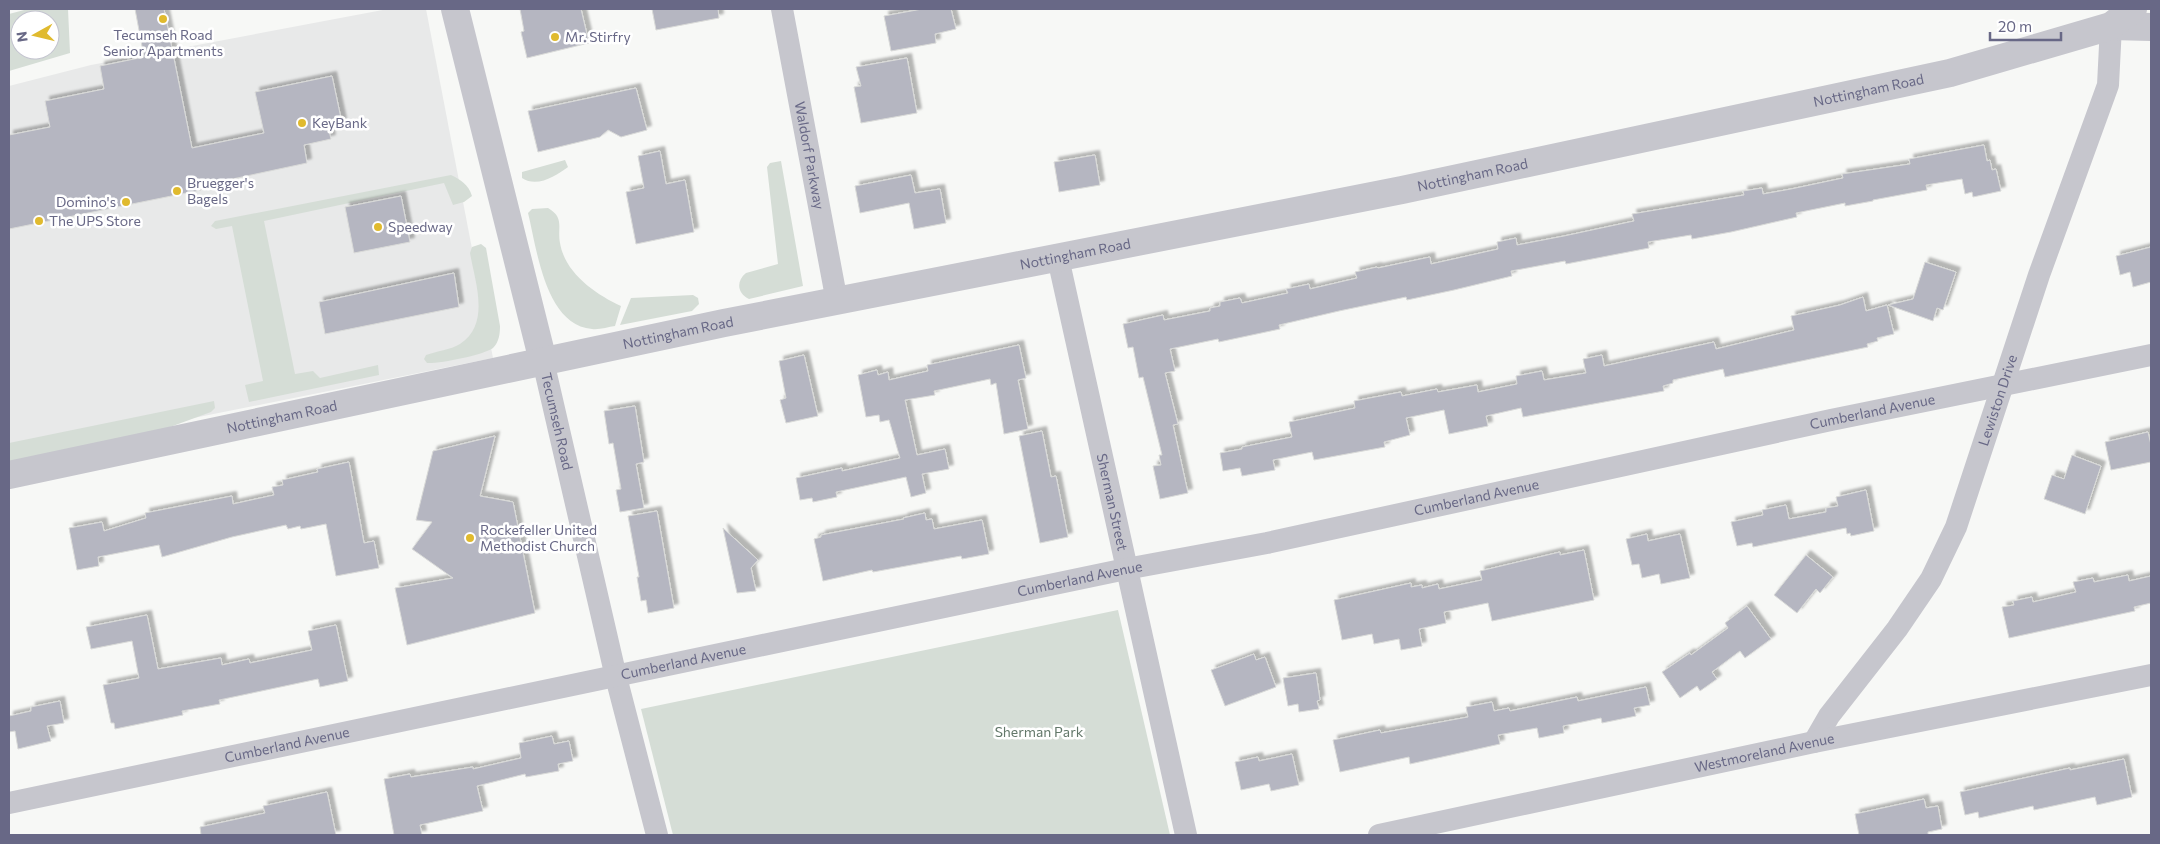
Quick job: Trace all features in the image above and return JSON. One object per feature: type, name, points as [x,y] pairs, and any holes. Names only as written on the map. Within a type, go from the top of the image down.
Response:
[{"type":"street","name":"Tecumseh Road","points":[[456,9],[543,361],[616,677],[657,835]]},
{"type":"street","name":"Waldorf Parkway","points":[[782,9],[837,302]]},
{"type":"street","name":"Nottingham Road","points":[[9,475],[543,361],[1402,190],[1950,74],[2111,26],[2133,9]]},
{"type":"street","points":[[2111,26],[2151,27]]},
{"type":"street","name":"Lewiston Drive","points":[[1814,742],[1829,716],[1897,629],[1931,579],[1956,527],[2040,275],[2108,85],[2111,26]]},
{"type":"street","name":"Sherman Street","points":[[1058,258],[1186,835]]},
{"type":"street","name":"Cumberland Avenue","points":[[9,803],[1126,569],[1267,543],[1831,420],[2151,355]]},
{"type":"street","name":"Westmoreland Avenue","points":[[1379,835],[1814,742],[2151,675]]},
{"type":"shaded area","points":[[388,9],[426,9],[493,358],[9,455],[9,86],[91,65]]},
{"type":"green space","points":[[68,9],[70,53],[60,56],[60,10],[24,10]]},
{"type":"green space","points":[[10,14],[10,60],[46,60],[9,71]]},
{"type":"green space","points":[[565,160],[568,167],[546,180],[534,182],[522,178],[522,172]]},
{"type":"green space","points":[[781,161],[803,286],[749,299],[742,294],[739,287],[743,276],[746,273],[778,264],[767,167],[770,163]]},
{"type":"green space","points":[[451,175],[464,183],[472,196],[464,202],[453,205],[444,183],[264,221],[295,374],[313,371],[320,378],[378,365],[379,375],[249,402],[245,385],[263,381],[232,226],[216,229],[211,226],[215,221]]},
{"type":"green space","points":[[548,208],[557,215],[560,243],[568,264],[592,289],[621,306],[615,326],[592,329],[576,324],[563,314],[553,300],[540,264],[528,213],[532,209]]},
{"type":"green space","points":[[481,244],[486,248],[500,326],[498,341],[488,351],[450,361],[427,363],[424,359],[426,355],[460,344],[470,336],[475,325],[478,314],[478,302],[470,253],[472,247]]},
{"type":"green space","points":[[693,295],[698,298],[699,304],[692,311],[620,325],[631,298]]},
{"type":"green space","points":[[214,401],[215,408],[211,412],[140,438],[9,465],[9,443]]},
{"type":"green space","name":"Sherman Park","points":[[1118,610],[1170,835],[673,835],[641,709]]},
{"type":"building","points":[[135,9],[164,9],[192,148],[264,133],[255,92],[332,76],[342,123],[328,127],[331,139],[304,145],[307,163],[200,186],[201,190],[9,229],[9,135],[50,127],[45,101],[104,89],[100,66],[144,57]]},
{"type":"building","name":"Mr. Stirfry","points":[[520,9],[581,9],[589,43],[527,58],[521,32],[524,31]]},
{"type":"building","points":[[652,9],[718,9],[719,18],[656,30]]},
{"type":"building","points":[[922,9],[951,9],[956,29],[935,34],[936,43],[891,51],[884,16]]},
{"type":"building","points":[[907,58],[917,113],[861,123],[854,87],[861,86],[856,67]]},
{"type":"building","points":[[636,88],[647,130],[621,137],[608,130],[600,137],[538,152],[528,111]]},
{"type":"building","points":[[1984,145],[1987,161],[1990,160],[1992,170],[1996,169],[2001,191],[1973,197],[1972,192],[1965,194],[1962,179],[1926,185],[1927,190],[1845,206],[1845,203],[1796,213],[1797,217],[1731,232],[1692,239],[1691,235],[1648,242],[1649,248],[1566,264],[1565,261],[1511,271],[1512,276],[1454,290],[1407,300],[1406,297],[1339,311],[1279,325],[1280,329],[1219,342],[1218,339],[1170,349],[1175,371],[1165,373],[1178,424],[1173,425],[1188,493],[1160,499],[1153,466],[1161,465],[1159,455],[1162,455],[1143,377],[1139,378],[1133,347],[1128,348],[1123,324],[1163,315],[1164,320],[1210,311],[1210,308],[1220,306],[1220,302],[1240,298],[1242,303],[1288,293],[1286,289],[1309,284],[1310,289],[1357,278],[1355,272],[1377,267],[1430,257],[1431,264],[1498,249],[1497,242],[1516,238],[1517,245],[1564,236],[1634,221],[1632,214],[1744,195],[1743,191],[1762,188],[1763,194],[1791,189],[1843,178],[1842,174],[1910,164],[1909,159]]},
{"type":"building","points":[[660,151],[666,184],[685,180],[694,232],[636,244],[626,192],[644,188],[638,156]]},
{"type":"building","points":[[1095,155],[1100,185],[1059,192],[1054,162]]},
{"type":"building","points":[[911,175],[915,193],[940,189],[946,223],[914,229],[909,203],[860,213],[855,186]]},
{"type":"building","name":"Speedway","points":[[401,196],[410,242],[354,253],[345,207]]},
{"type":"building","points":[[2151,247],[2151,282],[2133,287],[2130,272],[2120,275],[2116,256]]},
{"type":"building","points":[[1925,262],[1956,272],[1943,310],[1937,308],[1933,321],[1888,305],[1913,299]]},
{"type":"building","name":"Speedway","points":[[454,273],[459,307],[325,334],[319,302]]},
{"type":"building","points":[[1863,297],[1866,311],[1887,305],[1894,334],[1877,338],[1878,341],[1867,344],[1868,347],[1725,377],[1723,369],[1673,380],[1673,383],[1663,386],[1664,391],[1523,417],[1521,408],[1486,416],[1488,426],[1449,434],[1444,410],[1406,418],[1410,435],[1384,442],[1385,447],[1314,460],[1312,452],[1273,460],[1275,470],[1242,476],[1240,468],[1223,471],[1220,453],[1292,437],[1289,422],[1355,408],[1354,401],[1401,392],[1402,396],[1437,389],[1438,392],[1477,385],[1478,392],[1517,384],[1516,376],[1542,371],[1544,380],[1586,373],[1583,359],[1602,355],[1604,366],[1714,342],[1716,349],[1794,330],[1791,316],[1840,305]]},
{"type":"building","points":[[1019,345],[1026,378],[1018,380],[1028,429],[1004,434],[996,383],[991,385],[990,379],[934,391],[935,395],[905,400],[917,455],[945,449],[949,469],[922,474],[926,493],[911,497],[906,477],[836,492],[837,497],[813,502],[812,498],[800,500],[796,478],[842,468],[842,471],[900,458],[889,420],[880,422],[879,415],[866,417],[858,375],[877,370],[878,375],[888,372],[889,380],[928,371],[927,365]]},
{"type":"building","points":[[804,355],[818,416],[786,423],[780,400],[786,398],[779,361]]},
{"type":"building","points":[[635,406],[644,462],[636,464],[644,508],[620,512],[616,490],[621,489],[613,443],[609,444],[604,411]]},
{"type":"building","points":[[1042,431],[1051,477],[1056,476],[1068,537],[1040,543],[1019,436]]},
{"type":"building","points":[[2148,432],[2151,445],[2151,462],[2111,470],[2105,442]]},
{"type":"building","name":"Rockefeller United Methodist Church","points":[[495,436],[480,496],[513,502],[535,613],[407,645],[395,588],[453,578],[412,549],[432,522],[416,520],[433,451]]},
{"type":"building","points":[[2072,455],[2101,466],[2085,514],[2044,499],[2052,475],[2064,479]]},
{"type":"building","points":[[349,462],[364,543],[374,541],[379,568],[336,576],[326,524],[301,529],[300,526],[288,529],[286,525],[232,537],[162,557],[159,545],[98,557],[99,566],[77,570],[69,528],[102,522],[104,531],[146,518],[145,513],[232,496],[233,504],[274,495],[272,487],[283,485],[282,480],[318,472],[317,469]]},
{"type":"building","points":[[1866,490],[1874,531],[1851,536],[1850,533],[1847,534],[1846,528],[1753,547],[1752,543],[1737,546],[1731,522],[1763,515],[1762,510],[1786,505],[1789,519],[1826,512],[1826,508],[1838,506],[1836,497]]},
{"type":"building","points":[[657,511],[674,608],[648,613],[646,600],[641,601],[637,577],[639,577],[628,516]]},
{"type":"building","points":[[925,513],[926,520],[932,519],[934,529],[982,520],[989,554],[962,559],[961,556],[873,572],[872,570],[823,581],[814,539],[821,537],[821,535],[904,519]]},
{"type":"building","points":[[723,528],[758,560],[751,568],[756,591],[737,593]]},
{"type":"building","points":[[1647,534],[1648,541],[1680,534],[1690,578],[1661,584],[1659,574],[1642,578],[1639,564],[1632,565],[1626,539]]},
{"type":"building","points":[[1584,550],[1594,600],[1492,621],[1488,603],[1444,612],[1446,623],[1419,629],[1422,646],[1401,650],[1399,639],[1374,644],[1372,634],[1342,640],[1334,600],[1411,583],[1411,587],[1422,585],[1422,588],[1438,584],[1439,589],[1482,580],[1480,571],[1560,552],[1560,555]]},
{"type":"building","points":[[1806,555],[1833,577],[1820,593],[1816,589],[1797,613],[1774,595]]},
{"type":"building","points":[[2128,575],[2129,581],[2151,576],[2151,603],[2134,607],[2135,611],[2009,638],[2002,607],[2014,605],[2013,601],[2032,597],[2033,602],[2076,592],[2073,582],[2093,578],[2094,582]]},
{"type":"building","points":[[1747,606],[1771,639],[1745,658],[1740,651],[1712,672],[1717,679],[1700,691],[1697,686],[1680,698],[1662,672],[1690,653],[1691,655],[1728,628],[1725,623]]},
{"type":"building","points":[[147,615],[158,669],[221,658],[222,665],[249,659],[250,663],[312,650],[308,631],[336,625],[348,681],[320,687],[318,679],[219,700],[220,704],[182,711],[183,715],[115,729],[114,723],[111,723],[103,685],[139,678],[132,641],[91,649],[86,627]]},
{"type":"building","points":[[1254,654],[1256,660],[1265,657],[1276,687],[1225,706],[1211,670]]},
{"type":"building","points":[[1316,673],[1320,700],[1317,701],[1319,709],[1299,712],[1298,704],[1288,706],[1283,678]]},
{"type":"building","points":[[1646,687],[1650,705],[1634,708],[1636,716],[1602,723],[1601,718],[1563,726],[1564,733],[1539,738],[1537,728],[1498,735],[1500,744],[1410,764],[1409,757],[1340,772],[1333,740],[1380,730],[1381,733],[1468,717],[1466,707],[1492,702],[1494,711],[1509,708],[1510,711],[1577,697],[1578,701]]},
{"type":"building","points":[[60,701],[64,723],[47,726],[51,741],[18,749],[15,731],[9,732],[9,716],[31,711],[31,707]]},
{"type":"building","points":[[552,736],[554,744],[569,741],[573,761],[558,764],[559,771],[526,777],[525,774],[477,786],[483,811],[420,825],[422,835],[394,835],[384,779],[410,774],[411,777],[473,767],[473,769],[521,758],[519,743]]},
{"type":"building","points":[[1292,754],[1299,785],[1271,791],[1269,784],[1241,790],[1235,762],[1258,757],[1259,761]]},
{"type":"building","points":[[2124,759],[2132,797],[2097,805],[2095,797],[2034,810],[2033,806],[1979,818],[1978,812],[1965,815],[1960,792],[2070,768],[2070,770]]},
{"type":"building","points":[[327,792],[336,835],[201,835],[200,827],[265,813],[263,806]]},
{"type":"building","points":[[1924,799],[1926,808],[1938,806],[1942,829],[1928,832],[1928,835],[1859,835],[1855,814]]},
{"type":"place","name":"Tecumseh Road Senior Apartments","points":[[163,19]]},
{"type":"place","name":"Mr. Stirfry","points":[[555,37]]},
{"type":"place","name":"KeyBank","points":[[302,123]]},
{"type":"place","name":"Bruegger's Bagels","points":[[177,191]]},
{"type":"place","name":"Domino's","points":[[126,202]]},
{"type":"place","name":"The UPS Store","points":[[39,221]]},
{"type":"place","name":"Speedway","points":[[378,227]]},
{"type":"place","name":"Rockefeller United Methodist Church","points":[[470,538]]}]
